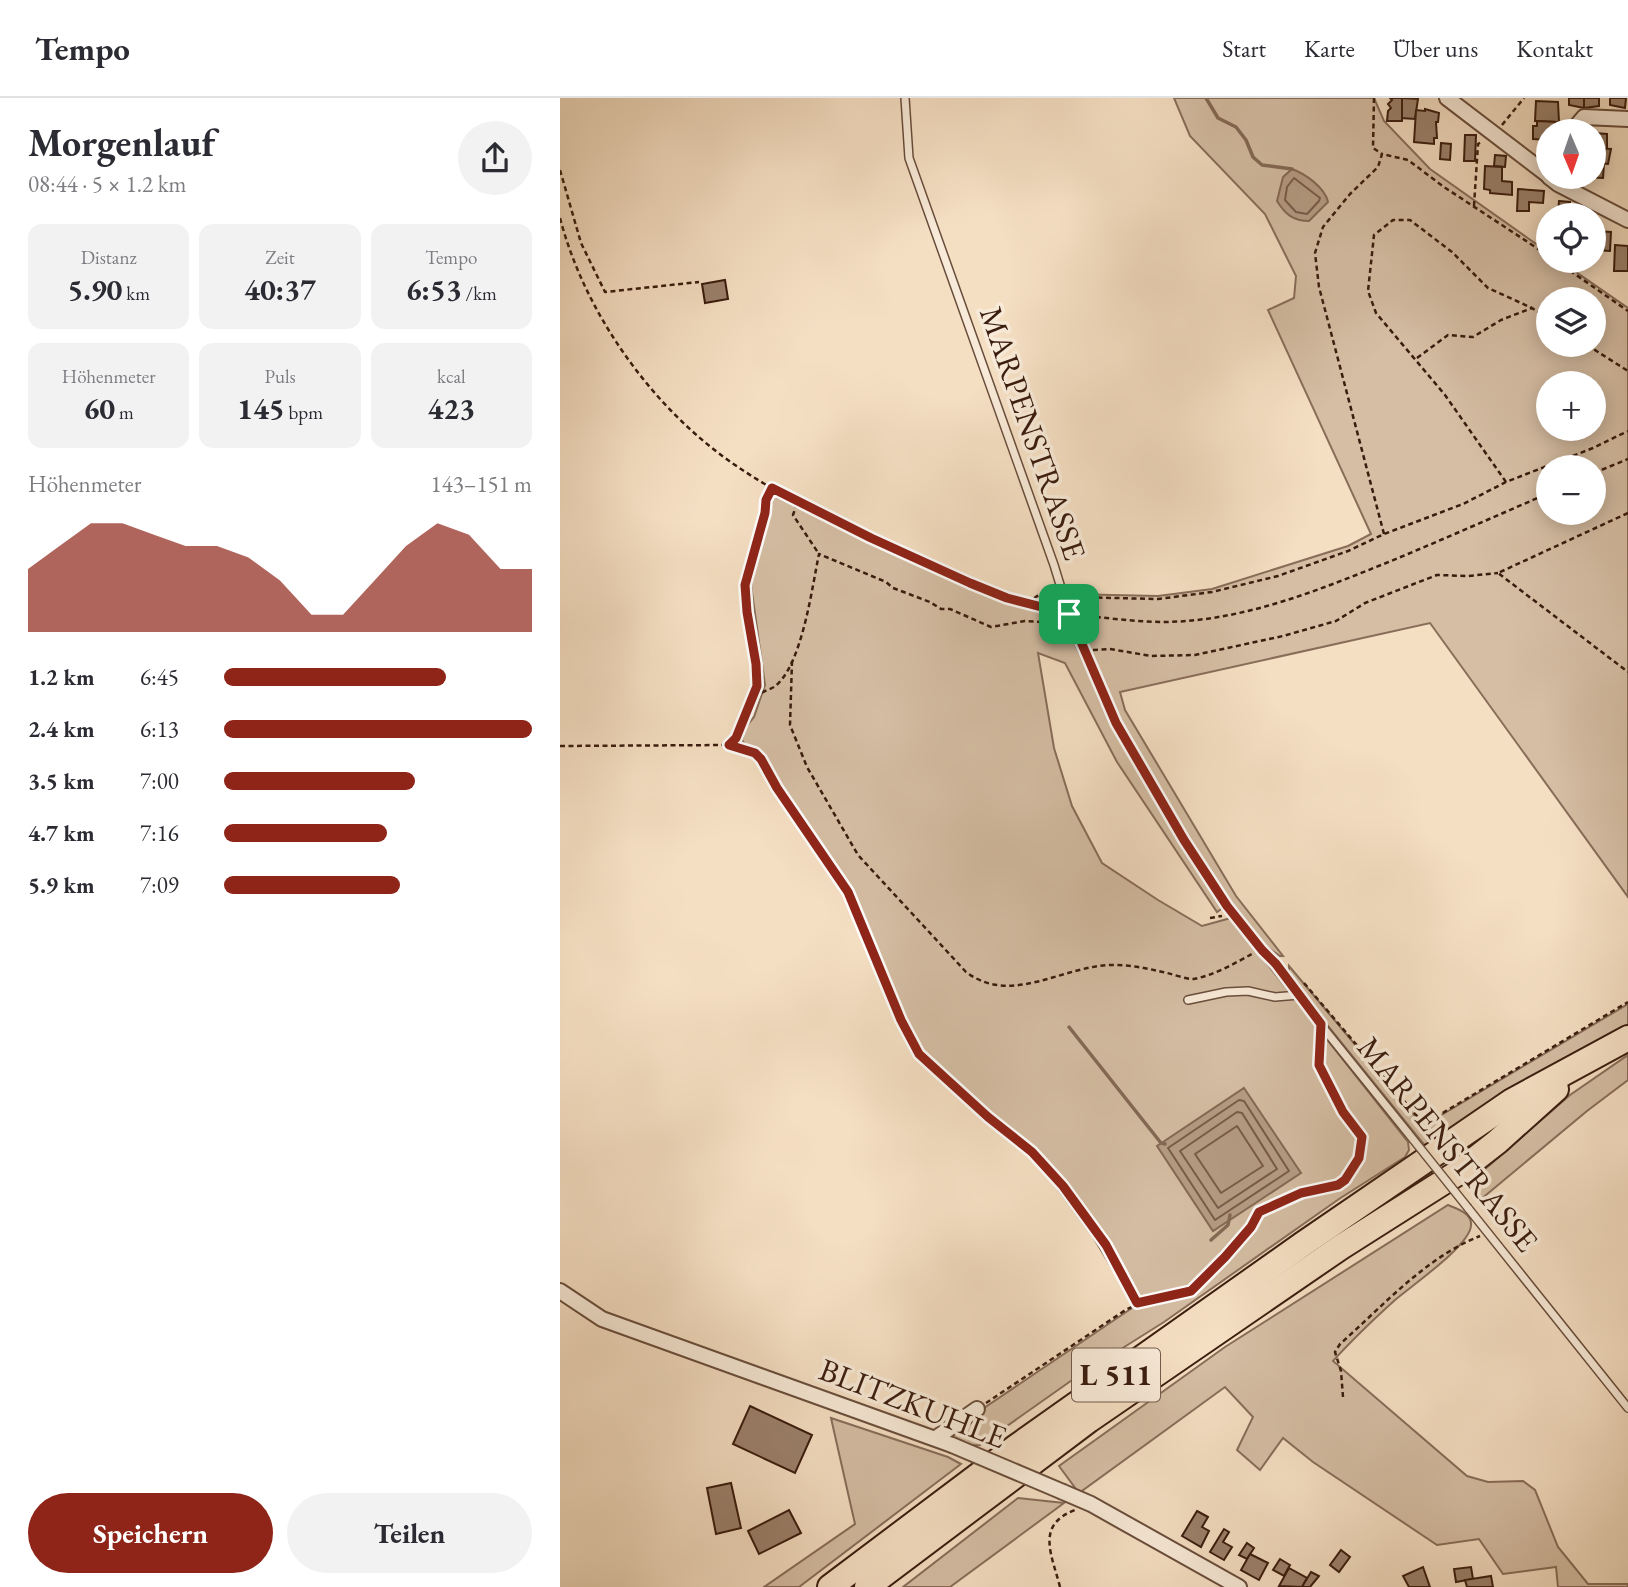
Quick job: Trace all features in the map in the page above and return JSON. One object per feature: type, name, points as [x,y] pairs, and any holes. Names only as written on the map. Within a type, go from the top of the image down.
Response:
[{"type":"highway","name":"L 511","points":[[830,1587],[1016,1447],[1192,1320],[1512,1101],[1622,1041]]},
{"type":"highway","name":"L 511","points":[[867,1587],[1089,1420],[1342,1247],[1456,1174],[1497,1142],[1545,1097],[1622,1041]]},
{"type":"street","points":[[1447,98],[1536,163]]},
{"type":"street","points":[[1582,119],[1628,119]]},
{"type":"street","points":[[1568,189],[1628,219]]},
{"type":"street","name":"BLITZKUHLE","points":[[560,1291],[601,1319],[936,1438],[1091,1504],[1239,1587]]},
{"type":"street","points":[[936,1438],[977,1409]]},
{"type":"lane","name":"MARPENSTRASSE","points":[[905,98],[909,158],[1071,618],[1116,723],[1177,828],[1227,906],[1628,1408]]},
{"type":"lane","points":[[1188,1000],[1226,992],[1248,991],[1275,997],[1299,995]]},
{"type":"path","points":[[1374,98],[1373,148],[1382,154],[1408,160],[1536,247]]},
{"type":"path","points":[[1474,206],[1478,144],[1494,134],[1524,98]]},
{"type":"path","points":[[1382,154],[1378,167],[1350,194],[1323,227],[1315,253],[1319,287],[1384,534]]},
{"type":"path","points":[[560,170],[581,243],[606,292],[699,282]]},
{"type":"path","points":[[560,218],[584,284],[631,361],[667,405],[695,433],[733,464],[797,503],[970,583],[1071,618]]},
{"type":"path","points":[[1506,482],[1445,395],[1376,313],[1368,291],[1374,235],[1393,220],[1410,220],[1452,252],[1488,288],[1536,310]]},
{"type":"path","points":[[1573,273],[1628,311]]},
{"type":"path","points":[[1416,358],[1448,335],[1473,337],[1500,320],[1532,307]]},
{"type":"path","points":[[1606,357],[1628,371]]},
{"type":"path","points":[[1064,596],[1158,599],[1212,592],[1278,576],[1463,504],[1506,482],[1582,453],[1628,431]]},
{"type":"path","points":[[1606,468],[1628,459]]},
{"type":"path","points":[[729,745],[736,738],[740,722],[757,686],[745,585],[765,513],[766,500],[772,488]]},
{"type":"path","points":[[797,503],[793,516],[819,554],[941,609],[950,609],[991,626],[1071,618],[1166,622],[1233,614],[1283,602],[1355,575],[1536,498]]},
{"type":"path","points":[[1083,649],[1110,649],[1151,656],[1195,655],[1283,636],[1336,621],[1365,603],[1437,575],[1498,573],[1628,513]]},
{"type":"path","points":[[819,554],[805,624],[793,661],[790,725],[807,768],[858,855],[966,972],[976,979],[1004,988],[1029,985],[1088,968],[1113,965],[1143,967],[1192,979],[1230,966],[1262,950]]},
{"type":"path","points":[[1498,573],[1628,672]]},
{"type":"path","points":[[1027,603],[1049,588]]},
{"type":"path","points":[[754,696],[776,686],[793,661]]},
{"type":"path","points":[[560,746],[729,745],[755,753],[848,892],[901,1020],[919,1054],[988,1117],[1032,1152],[1063,1186],[1106,1245],[1137,1303]]},
{"type":"path","points":[[1304,983],[1423,1121],[1431,1120],[1628,1002]]},
{"type":"path","points":[[977,1409],[1137,1303],[1191,1291],[1251,1227],[1259,1212],[1301,1193],[1338,1185],[1351,1173],[1359,1158],[1362,1137],[1343,1112],[1319,1065],[1321,1024]]},
{"type":"path","points":[[1343,1397],[1341,1371],[1335,1353],[1340,1344],[1425,1267],[1449,1250],[1487,1233]]},
{"type":"path","points":[[1059,1587],[1050,1545],[1051,1528],[1058,1518],[1091,1504]]},
{"type":"shaded area","points":[[1174,98],[1374,98],[1384,121],[1430,169],[1536,244],[1536,273],[1577,273],[1598,287],[1536,287],[1536,357],[1606,357],[1606,293],[1628,308],[1628,897],[1430,623],[1120,692],[1125,710],[1236,896],[1283,956],[1264,945],[1234,910],[1192,846],[1110,705],[1068,594],[1158,596],[1212,589],[1348,546],[1371,534],[1268,310],[1294,298],[1296,276],[1265,214],[1190,136]]},
{"type":"shaded area","points":[[772,495],[956,582],[1011,603],[1063,615],[1097,691],[1136,765],[1224,907],[1217,912],[1117,762],[1065,663],[1038,653],[1054,748],[1072,806],[1102,863],[1202,926],[1231,918],[1408,1142],[1409,1150],[1405,1157],[1339,1199],[1164,1322],[1075,1378],[980,1445],[957,1441],[950,1437],[950,1431],[1135,1306],[1093,1237],[1044,1170],[915,1052],[844,891],[742,740],[745,728],[754,717],[765,685],[751,585]]},
{"type":"shaded area","points":[[1289,966],[1420,1122],[1428,1123],[1628,1004],[1628,1024],[1526,1081],[1426,1147],[1294,984],[1289,976]]},
{"type":"shaded area","points":[[1628,1055],[1628,1080],[1480,1200],[1469,1183],[1570,1095]]},
{"type":"shaded area","points":[[1448,1205],[1463,1212],[1471,1221],[1468,1233],[1461,1243],[1439,1265],[1387,1307],[1333,1361],[1467,1476],[1488,1482],[1523,1481],[1535,1490],[1558,1547],[1588,1584],[1628,1584],[1628,1587],[1558,1587],[1556,1567],[1503,1574],[1479,1539],[1437,1545],[1313,1462],[1283,1438],[1260,1470],[1237,1450],[1253,1417],[1225,1387],[1079,1493],[1059,1466],[1225,1347]]},
{"type":"shaded area","points":[[831,1418],[948,1457],[961,1464],[799,1587],[764,1587],[855,1524]]},
{"type":"shaded area","points":[[1018,1498],[1064,1503],[950,1587],[903,1587]]},
{"type":"water","points":[[1292,169],[1314,182],[1328,202],[1309,221],[1290,216],[1277,201],[1283,177]]},
{"type":"water","points":[[1244,1088],[1301,1173],[1213,1231],[1157,1146]]},
{"type":"building","points":[[1390,98],[1402,98],[1402,121],[1387,121],[1391,108],[1388,104],[1392,100]]},
{"type":"building","points":[[1402,98],[1418,99],[1415,119],[1401,118]]},
{"type":"building","points":[[1569,98],[1584,98],[1584,108],[1569,105]]},
{"type":"building","points":[[1584,98],[1599,98],[1599,106],[1584,108]]},
{"type":"building","points":[[1610,98],[1626,98],[1625,108],[1610,105]]},
{"type":"building","points":[[1536,101],[1558,102],[1559,119],[1535,121]]},
{"type":"building","points":[[1425,109],[1439,113],[1434,144],[1414,142],[1416,110]]},
{"type":"building","points":[[1533,126],[1536,126],[1536,139],[1533,139]]},
{"type":"building","points":[[1465,135],[1476,135],[1475,161],[1464,161]]},
{"type":"building","points":[[1441,143],[1451,144],[1450,160],[1440,159]]},
{"type":"building","points":[[1606,149],[1611,149],[1606,164]]},
{"type":"building","points":[[1495,155],[1506,156],[1505,167],[1494,166]]},
{"type":"building","points":[[1485,166],[1502,167],[1502,181],[1512,182],[1512,195],[1490,193],[1490,190],[1484,189]]},
{"type":"building","points":[[1518,189],[1544,191],[1543,203],[1529,202],[1529,211],[1517,211]]},
{"type":"building","points":[[1606,232],[1611,232],[1610,251],[1606,251]]},
{"type":"building","points":[[1615,245],[1628,246],[1628,271],[1614,271]]},
{"type":"building","points":[[725,280],[728,299],[705,303],[702,284]]},
{"type":"building","points":[[750,1406],[812,1435],[795,1473],[733,1444]]},
{"type":"building","points":[[731,1483],[741,1528],[716,1534],[707,1488]]},
{"type":"building","points":[[789,1510],[801,1533],[759,1554],[748,1531]]},
{"type":"building","points":[[1197,1511],[1208,1517],[1202,1527],[1209,1531],[1201,1547],[1182,1536]]},
{"type":"building","points":[[1224,1529],[1229,1532],[1223,1542],[1232,1547],[1224,1560],[1210,1552]]},
{"type":"building","points":[[1247,1543],[1254,1548],[1247,1559],[1239,1555]]},
{"type":"building","points":[[1341,1550],[1350,1557],[1339,1572],[1330,1565]]},
{"type":"building","points":[[1250,1554],[1268,1563],[1259,1580],[1241,1570]]},
{"type":"building","points":[[1280,1559],[1290,1565],[1284,1576],[1273,1570]]},
{"type":"building","points":[[1423,1567],[1430,1587],[1409,1587],[1403,1576]]},
{"type":"building","points":[[1471,1567],[1473,1579],[1456,1582],[1454,1569]]},
{"type":"building","points":[[1289,1568],[1307,1578],[1302,1587],[1279,1586]]},
{"type":"building","points":[[1311,1572],[1319,1576],[1310,1587],[1302,1587]]},
{"type":"building","points":[[1491,1576],[1493,1587],[1467,1587],[1465,1580]]},
{"type":"waterway","points":[[1206,98],[1218,118],[1236,127],[1246,140],[1253,157],[1262,165],[1292,169]]},
{"type":"waterway","points":[[1069,1027],[1161,1143],[1165,1144]]},
{"type":"waterway","points":[[1211,1240],[1228,1225],[1230,1215]]},
{"type":"route","points":[[772,488],[797,503],[970,583],[1007,598],[1069,614],[1104,700],[1184,840],[1227,906],[1276,964],[1321,1024],[1319,1065],[1343,1112],[1362,1137],[1359,1158],[1345,1180],[1338,1185],[1301,1193],[1259,1212],[1251,1227],[1191,1291],[1137,1303],[1106,1245],[1063,1186],[1032,1152],[988,1117],[919,1054],[910,1041],[848,892],[777,788],[761,759],[755,753],[729,745],[736,738],[740,722],[748,711],[757,686],[745,585],[765,513],[766,500],[772,488]]}]
